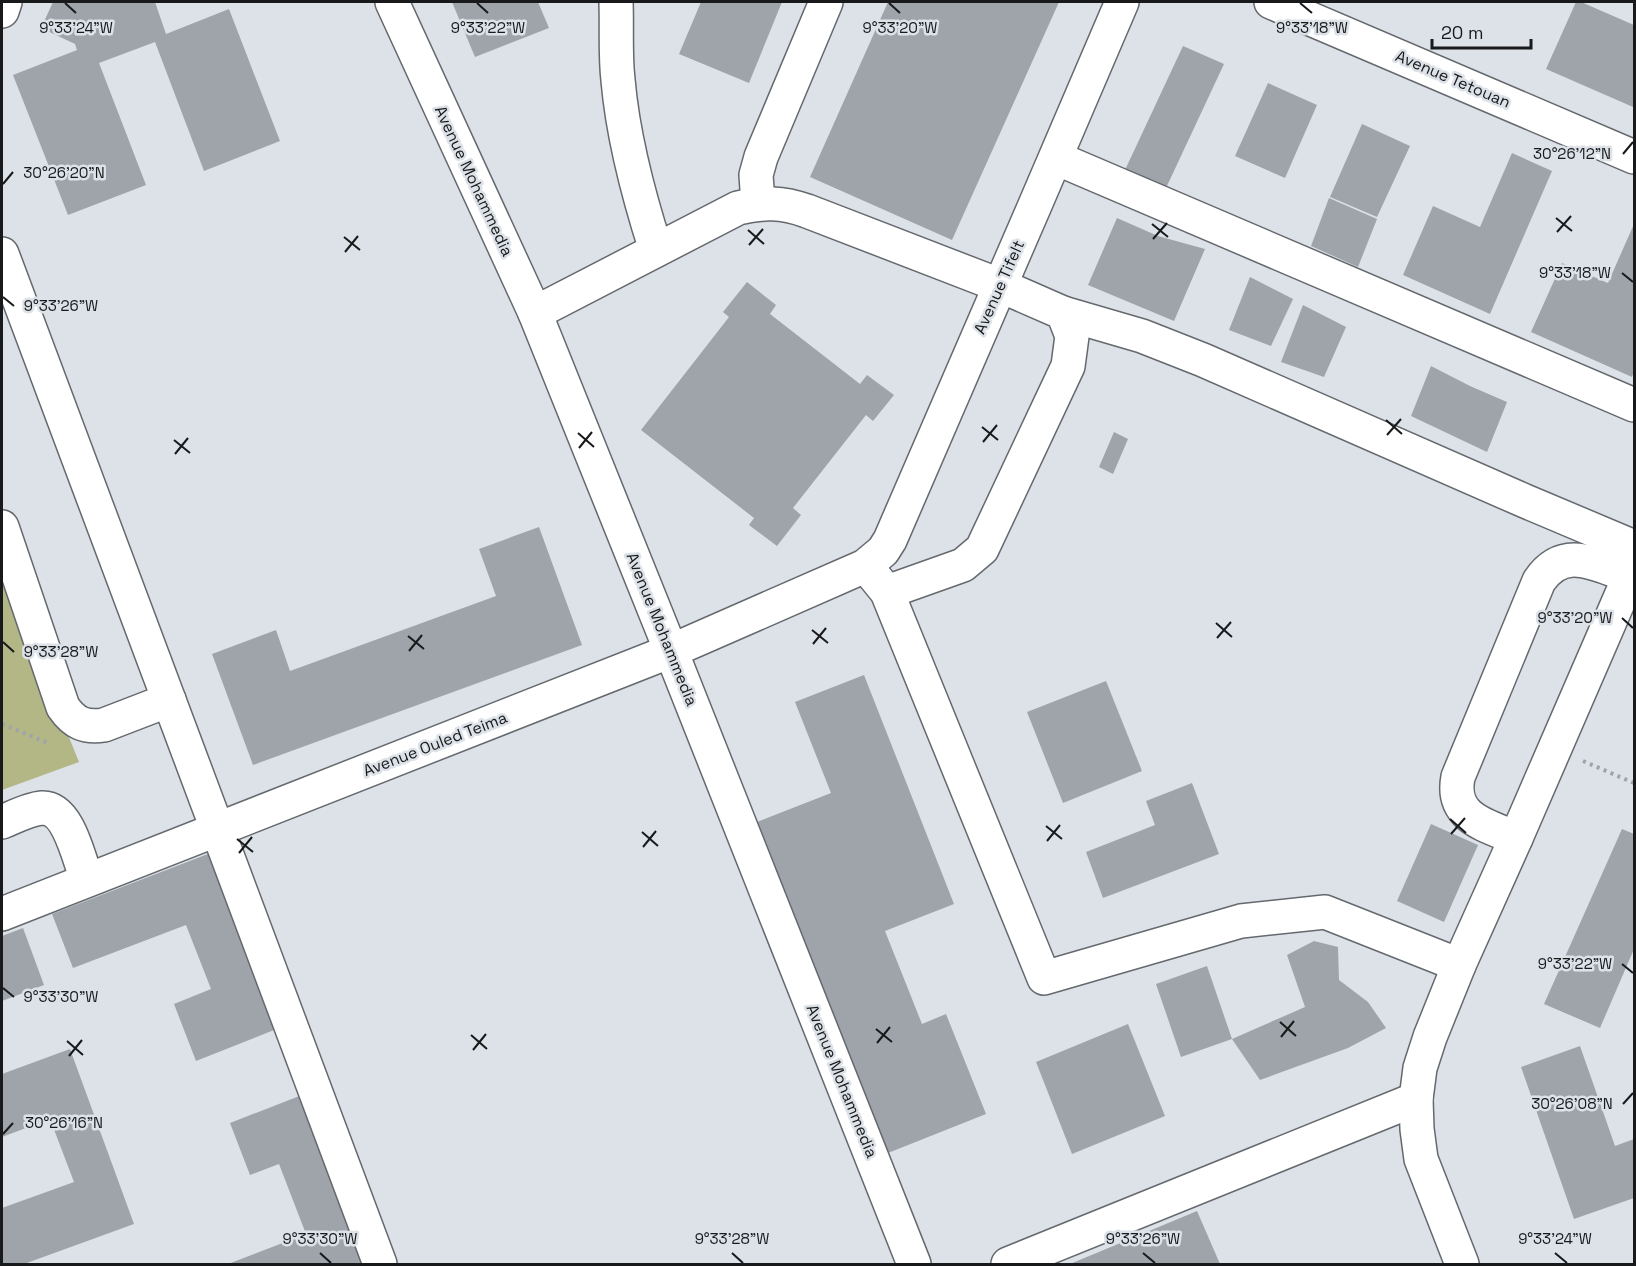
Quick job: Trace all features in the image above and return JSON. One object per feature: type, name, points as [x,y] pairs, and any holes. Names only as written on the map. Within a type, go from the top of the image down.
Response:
[{"type":"street","points":[[2,11],[5,2]]},
{"type":"street","name":"Avenue Mohammedia","points":[[392,2],[535,313],[914,1264]]},
{"type":"street","points":[[616,2],[618,78],[624,126],[633,173],[656,250]]},
{"type":"street","points":[[758,203],[756,176],[761,157],[826,2]]},
{"type":"street","name":"Avenue Tifelt","points":[[865,566],[883,551],[890,540],[1122,2]]},
{"type":"street","name":"Avenue Tetouan","points":[[1270,2],[1635,158]]},
{"type":"street","points":[[1056,158],[1635,405]]},
{"type":"street","points":[[535,313],[738,208],[775,202],[791,205],[999,285],[1063,313],[1142,336],[1203,360],[1525,501],[1633,563]]},
{"type":"street","points":[[2,254],[8,290],[169,700],[380,1264]]},
{"type":"street","points":[[887,592],[963,565],[982,549],[1068,366],[1072,336],[1063,313]]},
{"type":"street","points":[[2,527],[63,707],[70,717],[80,724],[92,727],[104,725],[169,700]]},
{"type":"street","points":[[1516,838],[1469,816],[1458,801],[1456,789],[1458,777],[1539,581],[1552,565],[1576,558],[1633,563]]},
{"type":"street","points":[[1462,1264],[1421,1159],[1416,1099],[1420,1068],[1459,965],[1555,749],[1633,563]]},
{"type":"street","points":[[865,566],[887,592],[1044,978],[1242,921],[1325,912],[1459,965]]},
{"type":"street","name":"Avenue Ouled Teima","points":[[2,914],[671,651],[865,566]]},
{"type":"street","points":[[2,822],[36,809],[54,810],[66,823],[87,880]]},
{"type":"street","points":[[1008,1264],[1416,1099]]},
{"type":"path","points":[[2,724],[55,746]]},
{"type":"path","points":[[1555,749],[1635,783]]},
{"type":"green space","points":[[2,572],[79,762],[2,790]]},
{"type":"building","points":[[53,2],[155,2],[166,34],[229,9],[280,141],[204,171],[155,42],[99,63],[146,185],[68,215],[13,75],[77,50],[75,44],[41,28]]},
{"type":"building","points":[[452,2],[538,2],[549,28],[475,57]]},
{"type":"building","points":[[701,2],[782,2],[749,83],[679,54]]},
{"type":"building","points":[[888,2],[1059,2],[952,240],[810,177]]},
{"type":"building","points":[[1576,2],[1581,2],[1634,25],[1633,107],[1546,69]]},
{"type":"building","points":[[1183,46],[1224,64],[1166,188],[1125,170]]},
{"type":"building","points":[[1268,83],[1317,105],[1285,178],[1235,156]]},
{"type":"building","points":[[1362,124],[1410,146],[1377,217],[1330,197]]},
{"type":"building","points":[[1512,153],[1552,171],[1490,314],[1403,275],[1433,206],[1480,227]]},
{"type":"building","points":[[1329,198],[1377,219],[1358,267],[1311,246]]},
{"type":"building","points":[[1117,218],[1158,236],[1205,249],[1174,321],[1088,285]]},
{"type":"building","points":[[1634,224],[1634,371],[1632,377],[1531,332],[1562,263],[1608,283]]},
{"type":"building","points":[[1250,277],[1293,299],[1271,346],[1229,330]]},
{"type":"building","points":[[747,282],[776,305],[770,314],[860,384],[867,375],[894,395],[873,421],[866,415],[793,508],[801,515],[777,546],[749,525],[754,518],[641,430],[729,317],[723,312]]},
{"type":"building","points":[[1303,305],[1346,327],[1324,377],[1281,362]]},
{"type":"building","points":[[1431,366],[1507,402],[1487,452],[1411,416]]},
{"type":"building","points":[[1114,432],[1128,439],[1113,474],[1099,467]]},
{"type":"building","points":[[539,527],[582,645],[253,765],[212,654],[276,630],[290,671],[496,596],[479,549]]},
{"type":"building","points":[[864,675],[954,904],[885,931],[922,1024],[946,1014],[986,1114],[888,1153],[757,822],[831,793],[795,702]]},
{"type":"building","points":[[1106,681],[1142,771],[1063,803],[1027,712]]},
{"type":"building","points":[[1192,783],[1219,854],[1103,898],[1086,852],[1155,825],[1146,801]]},
{"type":"building","points":[[1431,824],[1478,845],[1444,922],[1397,901]]},
{"type":"building","points":[[1622,829],[1634,834],[1634,949],[1600,1028],[1544,1004]]},
{"type":"building","points":[[213,852],[279,1028],[196,1061],[174,1004],[211,989],[186,925],[73,968],[52,914]]},
{"type":"building","points":[[23,928],[44,985],[2,1001],[2,936]]},
{"type":"building","points":[[1314,941],[1338,947],[1339,980],[1368,1002],[1386,1028],[1348,1048],[1260,1080],[1232,1039],[1305,1007],[1287,955]]},
{"type":"building","points":[[1207,966],[1232,1039],[1181,1057],[1156,984]]},
{"type":"building","points":[[1128,1024],[1165,1116],[1072,1154],[1036,1062]]},
{"type":"building","points":[[1580,1046],[1615,1146],[1634,1139],[1634,1198],[1574,1219],[1521,1067]]},
{"type":"building","points":[[70,1049],[134,1224],[24,1264],[2,1264],[2,1208],[74,1182],[50,1119],[2,1137],[2,1074]]},
{"type":"building","points":[[307,1093],[374,1264],[228,1264],[306,1234],[279,1164],[250,1175],[230,1123]]},
{"type":"building","points":[[1197,1211],[1220,1264],[1070,1264]]}]
